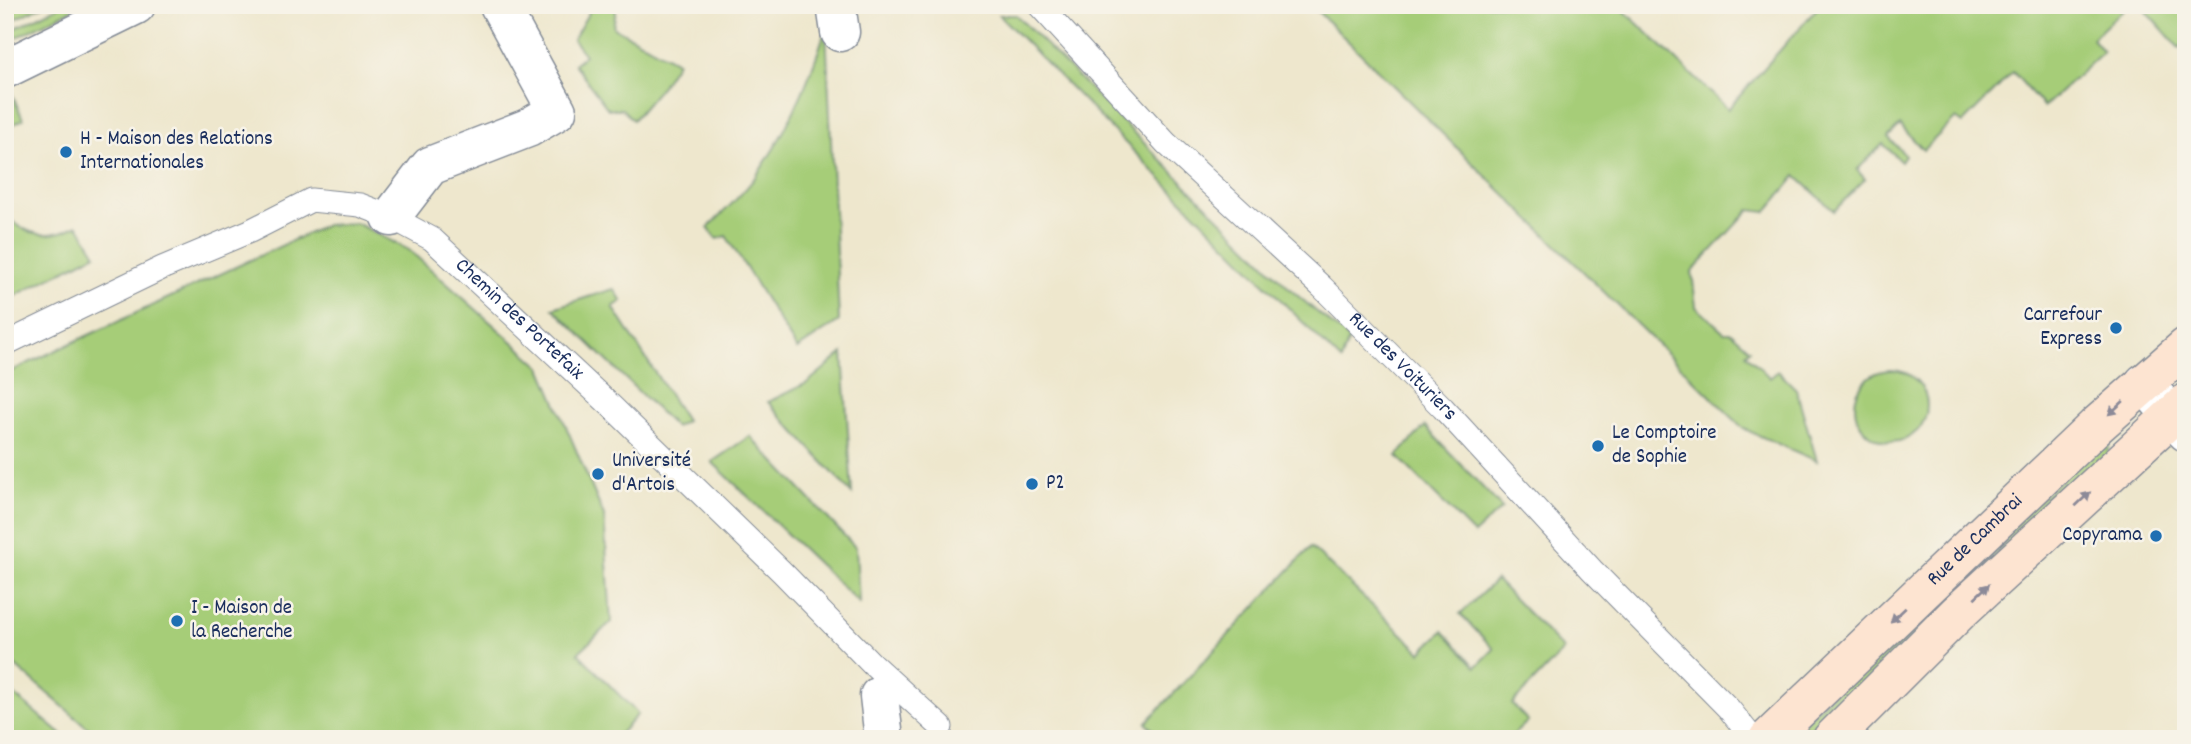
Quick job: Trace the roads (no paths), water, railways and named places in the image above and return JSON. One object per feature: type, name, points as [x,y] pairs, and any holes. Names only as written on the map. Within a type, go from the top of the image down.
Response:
[{"type":"main road","name":"Rue de Cambrai","points":[[1768,739],[2095,427],[2186,347]]},
{"type":"main road","name":"Rue de Cambrai","points":[[1832,739],[1958,612],[2181,417]]},
{"type":"street","points":[[5,69],[136,5]]},
{"type":"street","points":[[391,217],[430,166],[528,128],[557,110],[499,5]]},
{"type":"street","points":[[2144,383],[2181,417]]},
{"type":"street","points":[[878,696],[884,739]]},
{"type":"lane","name":"Rue des Voituriers","points":[[1039,5],[1166,143],[1322,287],[1434,398],[1592,570],[1729,709],[1753,739]]},
{"type":"lane","name":"Chemin des Portefaix","points":[[5,344],[311,200],[360,205],[391,217],[432,239],[610,405],[782,572],[872,664],[941,727]]},
{"type":"place","name":"H - Maison des Relations Internationales","points":[[66,152]]},
{"type":"place","name":"Carrefour Express","points":[[2116,328]]},
{"type":"place","name":"Le Comptoire de Sophie","points":[[1598,446]]},
{"type":"place","name":"Université d'Artois","points":[[598,474]]},
{"type":"place","name":"P2","points":[[1032,484]]},
{"type":"place","name":"Copyrama","points":[[2156,536]]},
{"type":"place","name":"I - Maison de la Recherche","points":[[177,621]]}]
